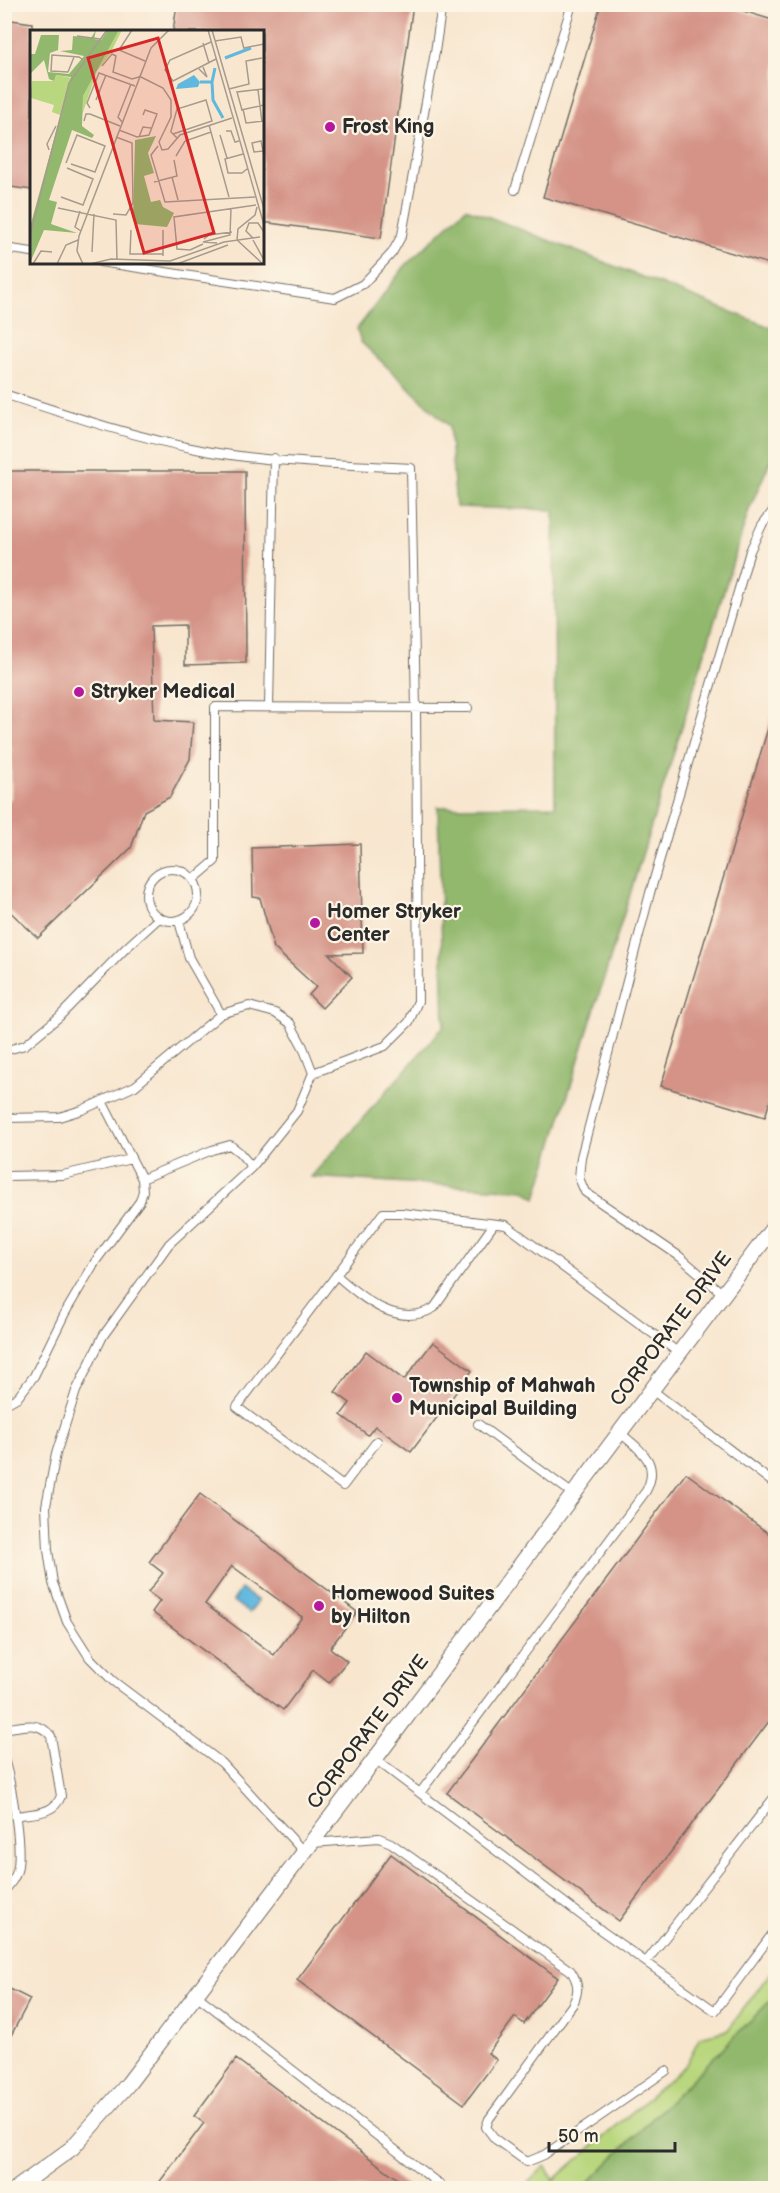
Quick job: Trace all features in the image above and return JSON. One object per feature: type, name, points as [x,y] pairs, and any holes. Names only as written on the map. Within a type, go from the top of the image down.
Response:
[{"type":"street","name":"CORPORATE DRIVE","points":[[17,2188],[72,2148],[102,2116],[375,1759],[776,1224]]},
{"type":"lane","points":[[113,264],[335,298],[363,284],[392,253],[402,235],[442,4]]},
{"type":"lane","points":[[515,190],[572,4]]},
{"type":"lane","points":[[4,248],[30,252]]},
{"type":"lane","points":[[4,394],[94,424],[207,451],[317,463],[411,468],[416,708],[418,1001],[410,1022],[385,1046],[313,1073]]},
{"type":"lane","points":[[269,707],[274,459]]},
{"type":"lane","points":[[723,1294],[679,1256],[585,1192],[579,1178],[581,1157],[650,893],[692,744],[750,551],[762,525],[776,507]]},
{"type":"lane","points":[[194,879],[215,861],[215,707],[468,708]]},
{"type":"lane","points":[[176,868],[186,872],[194,879],[199,899],[189,917],[169,922],[159,918],[151,911],[146,902],[146,891],[149,882],[156,874],[166,869],[176,868]]},
{"type":"lane","points":[[4,1051],[25,1045],[59,1017],[126,948],[159,918]]},
{"type":"lane","points":[[179,921],[189,958],[221,1014]]},
{"type":"lane","points":[[4,1118],[58,1117],[82,1110],[135,1086],[221,1014],[249,1006],[275,1013],[290,1023],[313,1073],[297,1111],[252,1167],[170,1244],[103,1336],[76,1391],[56,1454],[46,1506],[48,1550],[53,1583],[67,1623],[90,1658],[113,1681],[200,1744],[307,1847],[379,1838],[391,1843],[571,1971],[578,1982],[578,1992],[573,2004],[489,2119],[486,2127],[495,2139],[527,2162],[544,2155],[666,2071]]},
{"type":"lane","points":[[4,1405],[18,1397],[34,1376],[65,1313],[95,1263],[140,1201],[143,1191],[142,1179],[102,1101]]},
{"type":"lane","points":[[142,1179],[212,1150],[230,1145],[252,1167]]},
{"type":"lane","points":[[4,1176],[63,1175],[131,1159]]},
{"type":"lane","points":[[377,1441],[343,1486],[237,1407],[383,1213],[402,1213],[506,1225],[680,1353]]},
{"type":"lane","points":[[336,1275],[373,1304],[410,1316],[423,1314],[434,1308],[494,1224]]},
{"type":"lane","points":[[652,1390],[776,1485]]},
{"type":"lane","points":[[478,1424],[573,1494]]},
{"type":"lane","points":[[420,1793],[646,1491],[652,1480],[652,1469],[648,1459],[619,1432]]},
{"type":"lane","points":[[4,1728],[36,1725],[45,1728],[51,1736],[62,1796],[58,1804],[50,1810],[15,1816]]},
{"type":"lane","points":[[4,1759],[12,1784],[18,1844],[17,1871],[4,1891]]},
{"type":"lane","points":[[375,1759],[602,1931],[715,2011],[776,1929]]},
{"type":"lane","points":[[646,1962],[776,1795]]},
{"type":"lane","points":[[195,1994],[439,2184],[435,2188]]},
{"type":"green space","points":[[466,208],[775,329],[775,450],[749,510],[536,1198],[524,1190],[311,1177],[444,1026],[438,807],[555,806],[554,510],[456,507],[449,426],[361,342],[357,329],[405,266]]},
{"type":"green space","points":[[775,1966],[775,1996],[583,2188],[523,2188],[545,2166],[554,2180],[685,2066],[700,2037],[728,2030]]},
{"type":"green space","points":[[775,1996],[775,2188],[583,2188]]},
{"type":"water","points":[[241,1589],[258,1601],[249,1613],[233,1601]]},
{"type":"building","name":"Frost King","points":[[177,4],[413,4],[381,238],[264,222],[264,30],[173,30]]},
{"type":"building","points":[[601,4],[720,4],[776,21],[776,266],[543,197]]},
{"type":"building","points":[[4,19],[32,23],[32,30],[30,30],[30,190],[4,186]]},
{"type":"building","name":"Stryker Medical","points":[[4,471],[245,471],[246,663],[185,665],[185,625],[151,626],[154,720],[193,722],[190,759],[170,797],[144,811],[131,848],[38,938],[4,906],[4,805],[11,798],[11,746],[4,746]]},
{"type":"building","points":[[772,715],[776,715],[776,1081],[765,1117],[661,1086]]},
{"type":"building","name":"Homer Stryker Center","points":[[360,844],[363,953],[329,954],[352,977],[322,1008],[309,995],[316,987],[274,948],[260,898],[253,897],[252,848]]},
{"type":"building","name":"Township of Mahwah Municipal Building","points":[[433,1342],[472,1371],[411,1452],[375,1426],[368,1435],[341,1415],[350,1403],[335,1392],[366,1351],[404,1380]]},
{"type":"building","points":[[686,1473],[776,1539],[776,1712],[619,1921],[447,1793]]},
{"type":"building","name":"Homewood Suites by Hilton","points":[[200,1494],[357,1612],[330,1648],[347,1661],[329,1683],[313,1670],[283,1710],[152,1612],[160,1601],[148,1592],[163,1573],[149,1562]],"holes":[[[232,1566],[302,1617],[274,1655],[205,1604]]]},
{"type":"building","points":[[391,1854],[558,1978],[524,2024],[515,2017],[488,2053],[497,2060],[464,2104],[297,1980]]},
{"type":"building","points":[[4,1986],[30,1999],[4,2049]]},
{"type":"building","points":[[236,2059],[410,2188],[155,2188],[204,2123],[194,2116]]},
{"type":"place","name":"Frost King","points":[[330,127]]},
{"type":"place","name":"Stryker Medical","points":[[79,692]]},
{"type":"place","name":"Homer Stryker Center","points":[[315,923]]},
{"type":"place","name":"Township of Mahwah Municipal Building","points":[[397,1398]]},
{"type":"place","name":"Homewood Suites by Hilton","points":[[319,1606]]}]
